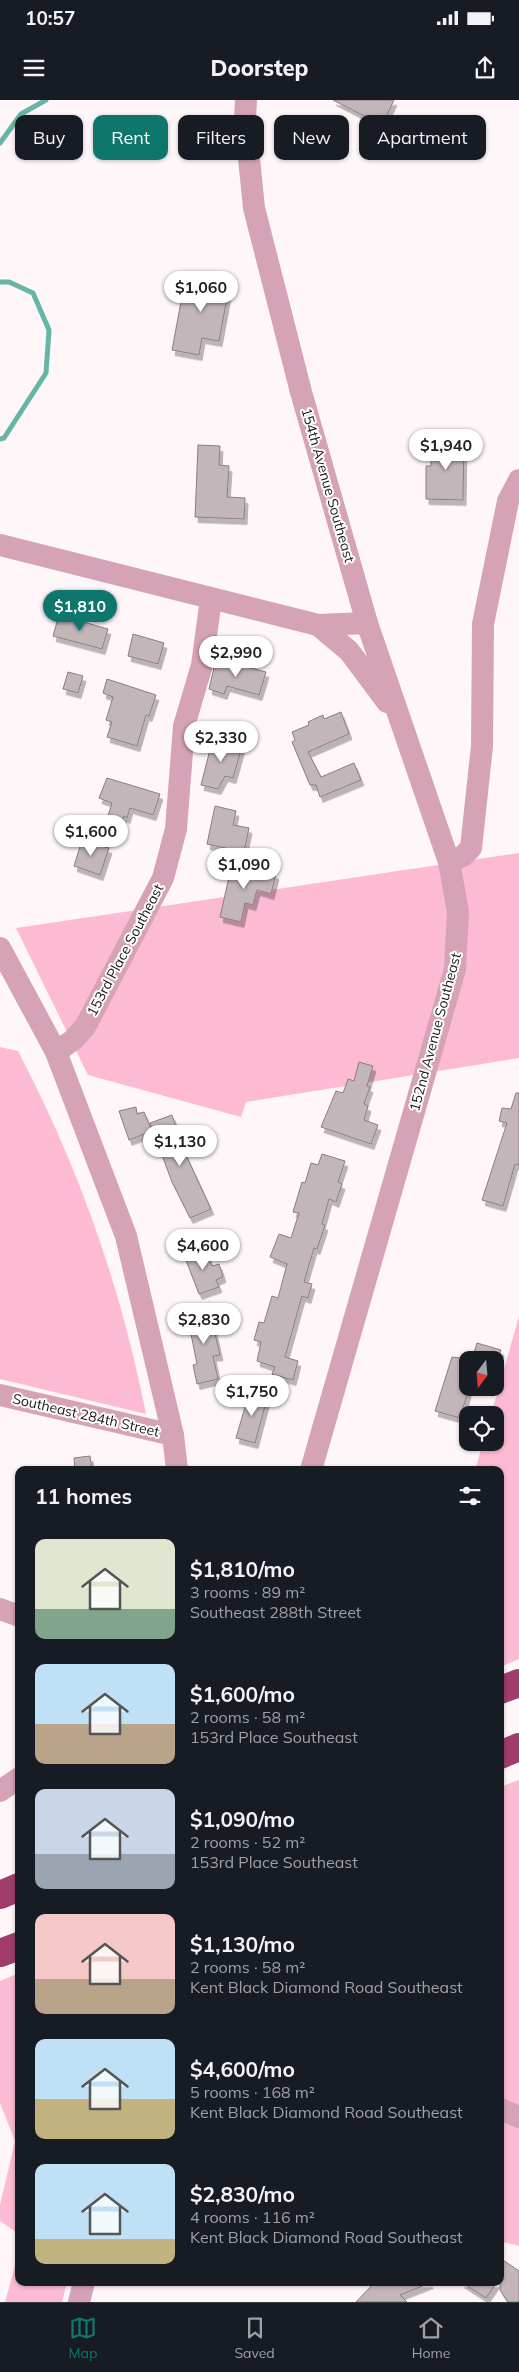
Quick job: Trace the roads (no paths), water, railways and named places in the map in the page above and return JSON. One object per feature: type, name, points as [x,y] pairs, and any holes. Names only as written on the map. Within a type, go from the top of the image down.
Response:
[{"type":"highway","points":[[504,1689],[519,1683]]},
{"type":"highway","points":[[504,1753],[519,1747]]},
{"type":"highway","points":[[0,1895],[15,1889]]},
{"type":"highway","points":[[0,1954],[15,1948]]},
{"type":"street","name":"154th Avenue Southeast","points":[[246,100],[245,120],[254,208],[314,439],[367,623],[449,862]]},
{"type":"street","points":[[449,862],[464,856],[471,848],[482,746],[483,624],[508,501],[519,480]]},
{"type":"street","points":[[0,544],[318,625],[367,623]]},
{"type":"street","name":"153rd Place Southeast","points":[[56,1052],[74,1040],[85,1027],[163,878],[176,829],[184,726],[202,665],[211,599]]},
{"type":"street","points":[[318,625],[349,651],[400,720]]},
{"type":"street","name":"152nd Avenue Southeast","points":[[312,1466],[455,970],[458,912],[449,862]]},
{"type":"street","points":[[0,948],[56,1052],[126,1236],[173,1435],[177,1466]]},
{"type":"street","name":"Southeast 284th Street","points":[[0,1395],[173,1435]]},
{"type":"street","points":[[0,1609],[15,1615]]},
{"type":"street","points":[[0,1791],[15,1781]]},
{"type":"street","points":[[504,2111],[519,2117]]},
{"type":"street","points":[[79,2302],[83,2286]]},
{"type":"waterway","points":[[0,143],[21,114],[46,100]]},
{"type":"waterway","points":[[0,282],[9,282],[33,293],[49,330],[46,373],[4,438],[0,439]]}]
